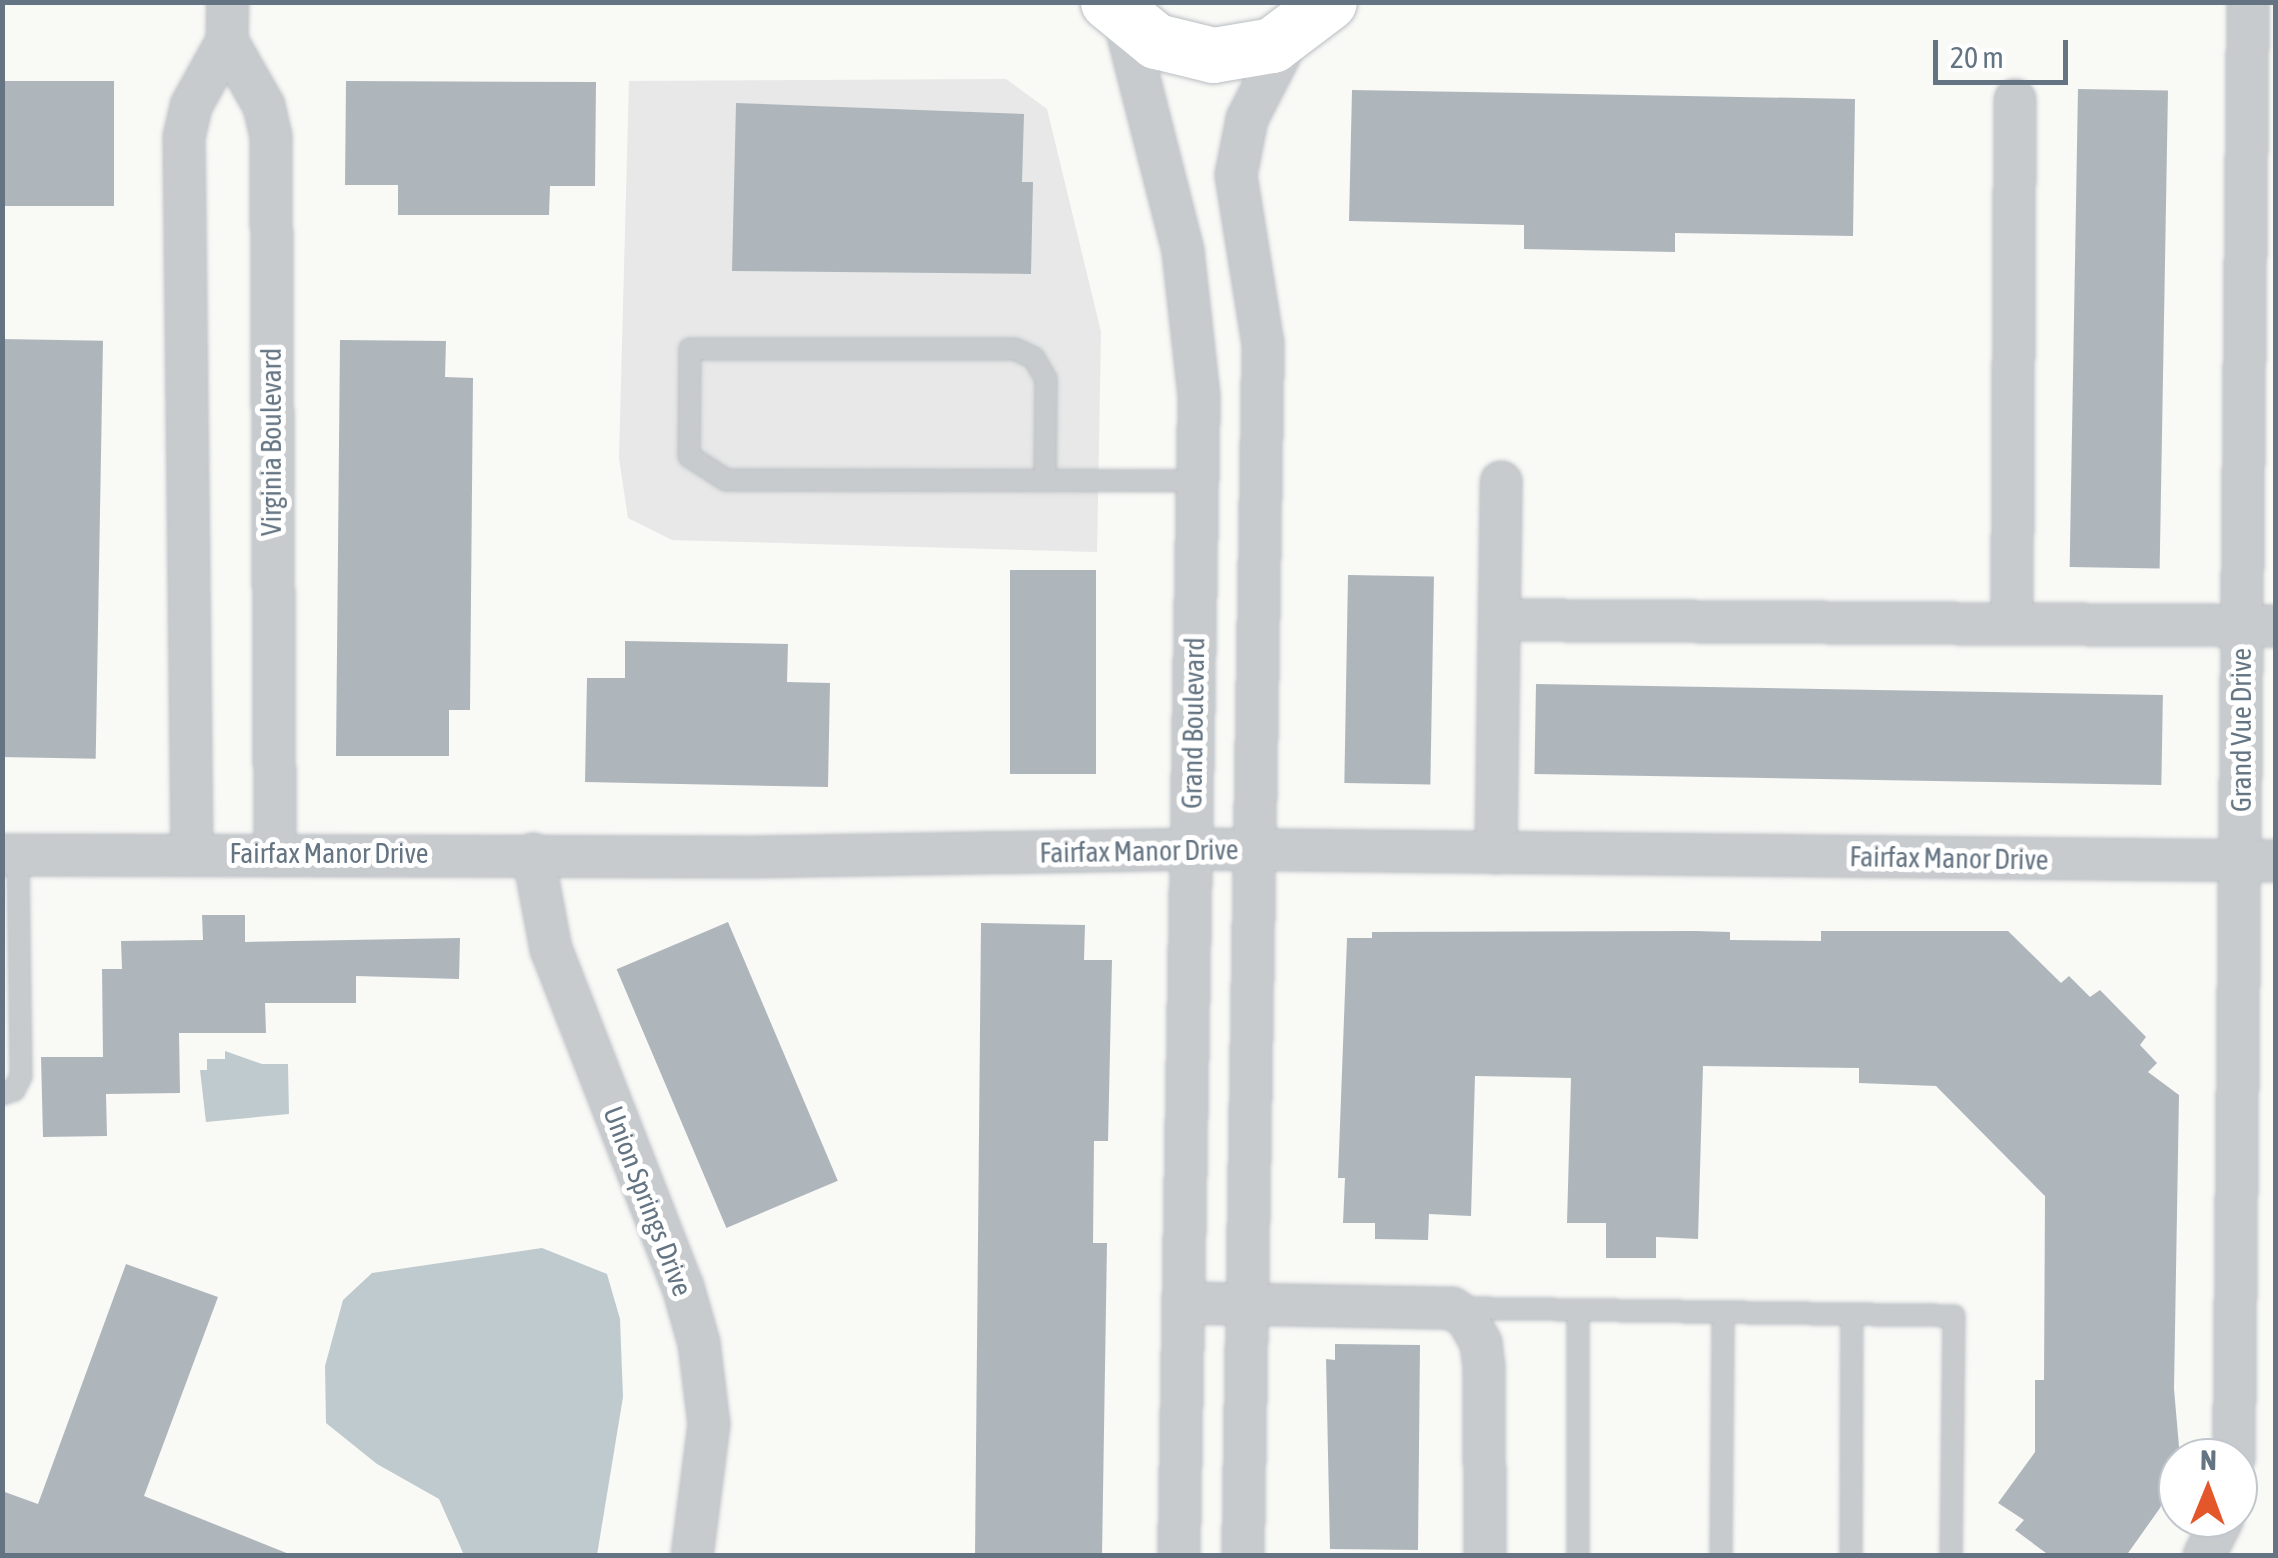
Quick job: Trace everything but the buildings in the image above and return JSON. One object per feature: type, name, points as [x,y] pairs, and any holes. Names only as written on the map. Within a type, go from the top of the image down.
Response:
[{"type":"main road","points":[[1113,10],[1156,41],[1194,53],[1233,54],[1306,23],[1372,2]]},
{"type":"street","name":"Grand Vue Drive","points":[[2235,1438],[2258,861],[2259,626],[2248,2]]},
{"type":"street","name":"Grand Boulevard","points":[[1113,10],[1189,289],[1199,480],[1179,1556]]},
{"type":"street","name":"Virginia Boulevard","points":[[192,853],[184,138],[191,106],[227,22]]},
{"type":"street","name":"Virginia Boulevard","points":[[227,22],[264,106],[271,137],[275,854]]},
{"type":"street","points":[[1243,1556],[1263,344],[1236,174],[1247,119],[1306,23]]},
{"type":"street","points":[[2012,624],[2016,100]]},
{"type":"street","points":[[1496,853],[1500,482]]},
{"type":"street","points":[[1500,620],[2259,626]]},
{"type":"street","name":"Fairfax Manor Drive","points":[[10,855],[1190,848],[2258,861]]},
{"type":"street","name":"Union Springs Drive","points":[[534,854],[551,949],[683,1287],[698,1343],[709,1424],[692,1556]]},
{"type":"street","points":[[1183,1303],[1452,1308],[1467,1318],[1482,1343],[1485,1556]]},
{"type":"lane","points":[[1046,479],[1046,379],[1034,358],[1015,349],[690,350],[689,456],[726,480],[1199,480]]},
{"type":"lane","points":[[2,1094],[14,1090],[21,1076],[10,855]]},
{"type":"lane","points":[[1452,1308],[1954,1316],[1951,1556]]},
{"type":"lane","points":[[1578,1310],[1578,1556]]},
{"type":"lane","points":[[1721,1556],[1723,1312]]},
{"type":"lane","points":[[1851,1556],[1852,1314]]},
{"type":"shaded area","points":[[1006,79],[1047,109],[1101,332],[1097,552],[672,540],[628,518],[619,458],[629,81]]},
{"type":"shaded area","points":[[225,1051],[262,1064],[288,1064],[289,1114],[206,1122],[200,1070],[207,1070],[207,1059],[225,1059]]},
{"type":"shaded area","points":[[542,1248],[607,1274],[620,1319],[623,1397],[597,1555],[464,1555],[439,1499],[377,1464],[326,1423],[325,1366],[343,1300],[372,1273]]}]
